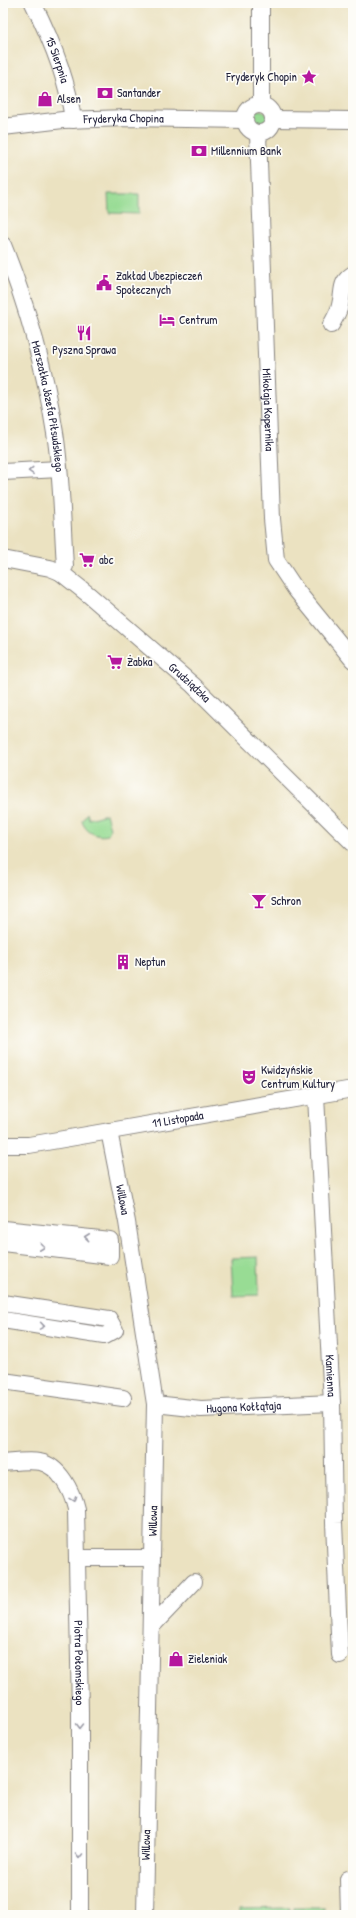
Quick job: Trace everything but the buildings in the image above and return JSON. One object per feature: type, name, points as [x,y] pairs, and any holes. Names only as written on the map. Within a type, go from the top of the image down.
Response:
[{"type":"street","name":"15 Sierpnia","points":[[33,3],[49,39],[62,75],[71,104],[73,120]]},
{"type":"street","points":[[261,3],[261,105]]},
{"type":"street","points":[[261,105],[270,110],[274,119],[269,130],[258,134],[249,129],[245,120],[249,109],[261,105]]},
{"type":"street","name":"Fryderyka Chopina","points":[[3,127],[73,120],[128,118],[245,120]]},
{"type":"street","points":[[274,119],[353,120]]},
{"type":"street","name":"Mikołaja Kopernika","points":[[258,134],[272,529],[276,560],[296,590],[353,660]]},
{"type":"street","name":"Marszałka Józefa Piłsudskiego","points":[[3,245],[19,286],[44,378],[55,432],[59,469],[65,566],[60,572]]},
{"type":"street","points":[[331,325],[340,306],[342,286],[345,280],[353,274]]},
{"type":"street","points":[[3,472],[59,469]]},
{"type":"street","name":"Grudziądzka","points":[[3,558],[50,568],[60,572],[193,685],[353,843]]},
{"type":"street","name":"11 Listopada","points":[[3,1145],[29,1145],[353,1089]]},
{"type":"street","name":"Kamienna","points":[[316,1096],[332,1403],[334,1523],[340,1655]]},
{"type":"street","name":"Willowa","points":[[109,1131],[127,1222],[155,1404],[152,1626],[145,1915]]},
{"type":"street","points":[[3,1229],[110,1240],[110,1256],[3,1242]]},
{"type":"street","points":[[3,1303],[109,1319],[115,1330],[104,1336],[3,1320]]},
{"type":"street","points":[[3,1381],[123,1398]]},
{"type":"street","name":"Hugona Kołłątaja","points":[[155,1404],[201,1408],[332,1403]]},
{"type":"street","name":"Piotra Połomskiego","points":[[3,1462],[40,1462],[52,1467],[62,1479],[73,1498],[76,1510],[80,1712],[80,1915]]},
{"type":"street","points":[[78,1558],[152,1558]]},
{"type":"street","points":[[152,1626],[194,1582]]},
{"type":"street","points":[[349,1915],[350,1878]]},
{"type":"green space","points":[[255,110],[263,110],[268,115],[266,126],[263,128],[255,128],[250,123],[250,115]]},
{"type":"green space","points":[[108,194],[139,194],[139,214],[109,213]]},
{"type":"green space","points":[[87,813],[89,819],[106,814],[110,828],[108,835],[96,835],[86,828],[82,821]]},
{"type":"green space","points":[[258,1257],[259,1295],[233,1296],[231,1258]]},
{"type":"green space","points":[[289,1908],[289,1915],[240,1915],[240,1909]]},
{"type":"green space","points":[[293,1908],[324,1908],[324,1915],[293,1915]]},
{"type":"place","name":"Fryderyk Chopin","points":[[309,77]]},
{"type":"place","name":"Santander","points":[[105,93]]},
{"type":"place","name":"Alsen","points":[[45,99]]},
{"type":"place","name":"Millennium Bank","points":[[199,151]]},
{"type":"place","name":"Zakład Ubezpieczeń Społecznych","points":[[104,283]]},
{"type":"place","name":"Centrum","points":[[167,320]]},
{"type":"place","name":"Pyszna Sprawa","points":[[84,333]]},
{"type":"place","name":"abc","points":[[87,560]]},
{"type":"place","name":"Żabka","points":[[115,662]]},
{"type":"place","name":"Schron","points":[[259,901]]},
{"type":"place","name":"Neptun","points":[[123,962]]},
{"type":"place","name":"Kwidzyńskie Centrum Kultury","points":[[249,1077]]},
{"type":"place","name":"Zieleniak","points":[[176,1659]]}]
